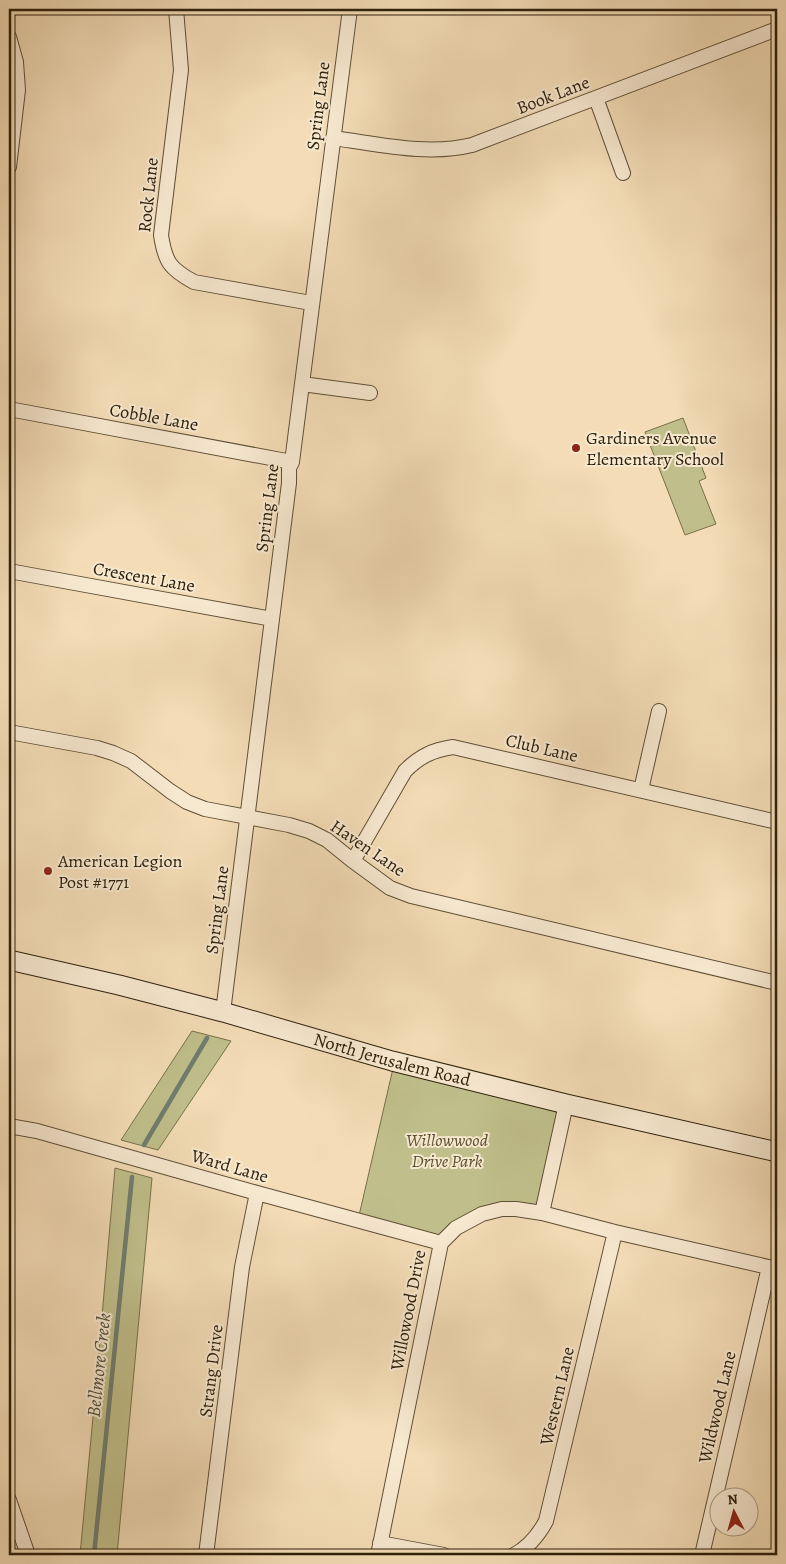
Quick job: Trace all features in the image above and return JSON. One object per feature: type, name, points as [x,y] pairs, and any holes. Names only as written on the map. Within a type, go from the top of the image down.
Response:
[{"type":"main road","name":"North Jerusalem Road","points":[[9,960],[119,985],[223,1012],[392,1061],[566,1104],[777,1152]]},
{"type":"street","name":"Rock Lane","points":[[176,9],[181,70],[161,235],[163,252],[170,265],[179,274],[194,282],[311,303]]},
{"type":"street","name":"Spring Lane","points":[[223,1012],[289,483],[289,468],[292,462],[350,9]]},
{"type":"street","name":"Book Lane","points":[[333,138],[419,149],[458,149],[777,29]]},
{"type":"street","points":[[9,37],[16,62],[18,90],[9,167]]},
{"type":"street","points":[[596,98],[623,173]]},
{"type":"street","points":[[302,384],[370,393]]},
{"type":"street","name":"Cobble Lane","points":[[9,409],[292,462]]},
{"type":"street","name":"Crescent Lane","points":[[9,571],[272,619]]},
{"type":"street","points":[[641,790],[659,711]]},
{"type":"street","name":"Haven Lane","points":[[9,732],[97,748],[113,753],[131,761],[187,802],[205,809],[289,825],[309,831],[327,840],[390,888],[411,896],[777,983]]},
{"type":"street","name":"Club Lane","points":[[353,861],[405,771],[415,761],[438,749],[453,748],[472,751],[777,822]]},
{"type":"street","points":[[542,1213],[566,1104]]},
{"type":"street","name":"Ward Lane","points":[[9,1126],[37,1131],[441,1243]]},
{"type":"street","name":"Strang Drive","points":[[206,1555],[242,1267],[257,1193]]},
{"type":"street","name":"Willowood Drive","points":[[379,1549],[441,1243],[456,1228],[482,1214],[509,1209],[542,1213],[615,1232],[773,1268]]},
{"type":"street","name":"Western Lane","points":[[514,1555],[523,1550],[536,1538],[546,1521],[615,1232]]},
{"type":"street","name":"Wildwood Lane","points":[[702,1555],[773,1268]]},
{"type":"street","points":[[9,1500],[28,1555]]},
{"type":"street","points":[[379,1549],[444,1555]]},
{"type":"green space","points":[[683,418],[706,478],[699,481],[716,524],[685,535],[645,432]]},
{"type":"green space","points":[[192,1031],[231,1041],[158,1150],[121,1140]]},
{"type":"green space","name":"Willowwood Drive Park","points":[[394,1064],[565,1105],[542,1212],[503,1208],[441,1242],[358,1220]]},
{"type":"green space","points":[[115,1168],[152,1178],[117,1555],[80,1555],[95,1396]]},
{"type":"waterway","name":"Bellmore Creek","points":[[144,1145],[207,1038]]},
{"type":"waterway","name":"Bellmore Creek","points":[[94,1555],[132,1177]]},
{"type":"place","name":"Gardiners Avenue Elementary School","points":[[576,448]]},
{"type":"place","name":"American Legion Post #1771","points":[[48,871]]}]
